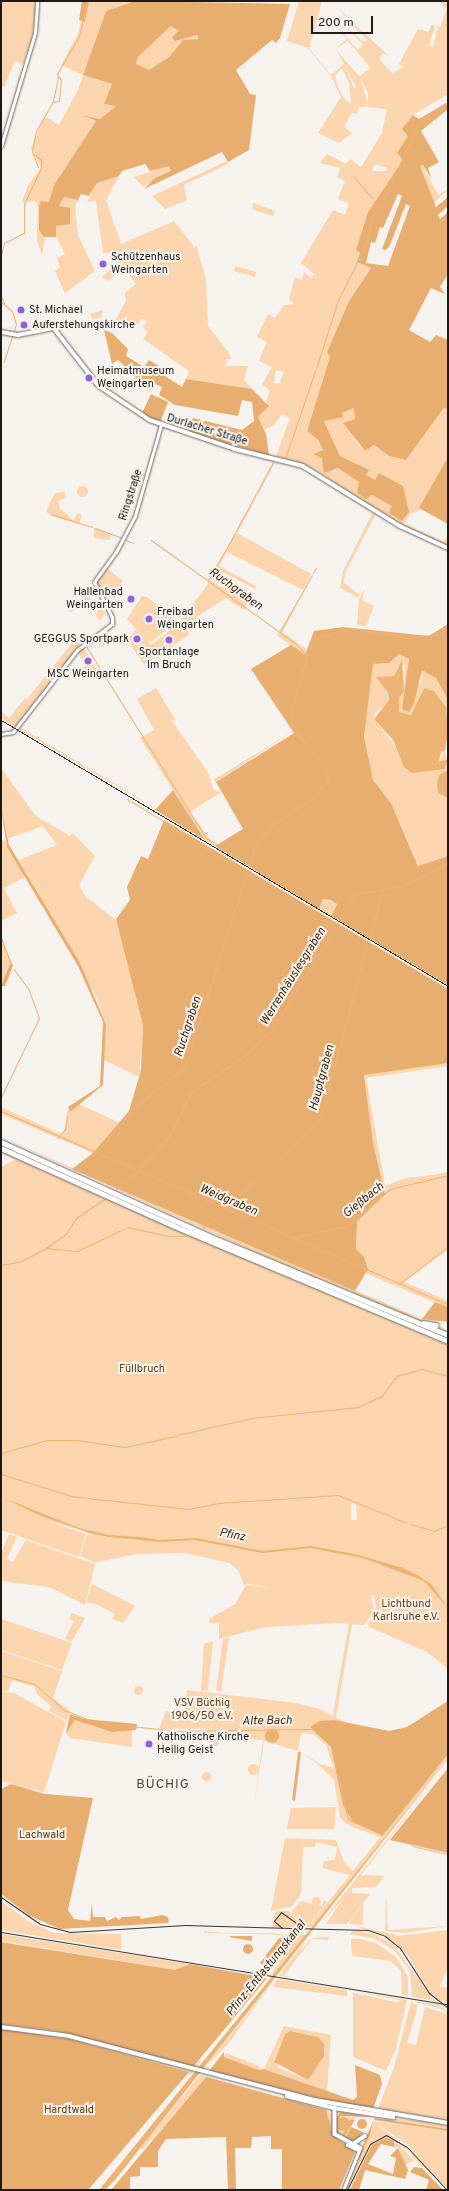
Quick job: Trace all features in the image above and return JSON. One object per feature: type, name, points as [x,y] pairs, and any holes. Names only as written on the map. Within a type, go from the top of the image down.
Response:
[{"type":"highway","points":[[1,1142],[448,1335]]},
{"type":"highway","points":[[1,1148],[172,1225],[448,1341]]},
{"type":"highway","points":[[418,1323],[436,1325]]},
{"type":"main road","points":[[1,146],[35,34],[37,1]]},
{"type":"main road","name":"Durlacher Straße","points":[[1,332],[14,335],[54,328],[102,388],[161,425],[291,462],[319,474],[400,526],[448,548]]},
{"type":"main road","name":"Ringstraße","points":[[2,734],[14,732],[38,704],[77,650],[112,622],[93,585],[135,516],[161,425]]},
{"type":"main road","points":[[1,2027],[69,2036],[343,2110],[408,2117]]},
{"type":"main road","points":[[275,2092],[324,2106],[448,2123]]},
{"type":"main road","points":[[324,2106],[334,2115]]},
{"type":"main road","points":[[335,2107],[333,2124],[335,2134],[344,2142],[360,2149]]},
{"type":"main road","points":[[334,2115],[343,2110]]},
{"type":"main road","points":[[353,2144],[365,2136]]},
{"type":"main road","points":[[344,2142],[353,2144],[360,2149]]},
{"type":"main road","points":[[343,2190],[360,2149]]},
{"type":"green space","points":[[1,1],[35,1],[36,10],[33,34],[23,64],[15,61],[4,87],[1,86]]},
{"type":"green space","points":[[82,1],[89,1],[85,22],[79,20]]},
{"type":"green space","points":[[89,1],[135,1],[106,11],[83,75],[61,65],[78,34],[81,21],[85,21]]},
{"type":"green space","points":[[135,1],[290,4],[280,38],[276,43],[272,40],[236,70],[250,94],[256,95],[249,150],[228,162],[222,152],[144,189],[155,178],[171,171],[169,166],[150,171],[145,164],[122,171],[119,176],[97,183],[89,196],[81,194],[78,200],[64,197],[59,206],[70,208],[70,224],[56,226],[56,237],[44,237],[39,230],[39,206],[41,201],[49,202],[54,185],[96,121],[84,116],[100,119],[116,106],[104,104],[112,84],[83,75],[106,11]],"holes":[[[171,26],[179,31],[172,37],[175,41],[198,35],[198,39],[183,40],[169,57],[149,70],[136,64],[138,57]]]},
{"type":"green space","points":[[299,1],[322,1],[309,48],[331,75],[344,64],[337,51],[359,76],[371,68],[348,41],[335,49],[347,39],[339,30],[348,20],[340,10],[389,56],[383,53],[379,59],[392,73],[404,67],[399,64],[418,29],[429,32],[431,25],[440,27],[447,8],[442,7],[441,1],[448,1],[448,94],[413,115],[403,129],[408,135],[403,160],[368,212],[356,250],[360,252],[357,262],[371,268],[349,301],[327,352],[330,357],[307,431],[318,440],[323,450],[314,453],[322,457],[326,468],[335,471],[338,468],[359,482],[358,493],[372,495],[393,506],[402,521],[379,473],[375,481],[366,475],[368,470],[340,456],[324,420],[342,417],[342,413],[355,408],[355,419],[344,423],[356,442],[365,451],[374,445],[389,456],[406,460],[445,408],[448,409],[448,457],[420,510],[410,514],[404,524],[444,542],[448,536],[448,546],[400,525],[312,468],[276,456],[290,418],[282,414],[274,425],[264,430],[258,417],[263,413],[270,390],[262,385],[272,367],[259,361],[267,342],[257,337],[268,314],[275,318],[284,305],[294,304],[289,299],[295,277],[302,280],[304,272],[311,278],[314,274],[301,263],[333,210],[345,215],[349,203],[338,199],[345,181],[337,177],[340,168],[320,163],[327,154],[346,164],[350,159],[361,167],[382,133],[387,109],[367,107],[368,93],[361,79],[367,102],[366,107],[359,107],[357,114],[352,113],[344,127],[352,133],[339,143],[318,133],[341,97],[331,76],[308,48],[287,41]],"holes":[[[348,21],[367,40],[364,42],[345,26]],[[345,26],[363,45],[358,50],[341,31]],[[435,26],[438,28],[433,47],[429,46]],[[345,67],[357,88],[354,88]],[[342,68],[349,83],[351,104],[343,97],[336,82],[335,75]],[[375,164],[387,168],[386,171],[372,171]],[[276,370],[284,372],[279,384],[274,383]]]},
{"type":"green space","points":[[171,26],[176,26],[179,32],[175,41],[198,35],[198,39],[183,40],[169,57],[149,70],[136,64],[138,57]]},
{"type":"green space","points":[[83,75],[112,84],[104,104],[116,106],[100,119],[85,117],[96,121],[54,185],[42,255],[37,240],[38,206],[35,201],[22,202],[28,185],[41,168],[31,148],[44,116],[59,125],[77,92]]},
{"type":"green space","points":[[446,103],[448,109],[421,131],[439,162],[428,168],[432,180],[423,165],[420,166],[436,207],[448,197],[448,206],[438,215],[440,219],[448,212],[448,274],[440,287],[445,294],[431,288],[409,330],[430,342],[436,335],[448,340],[448,409],[444,408],[406,460],[389,456],[374,445],[365,451],[343,423],[355,419],[354,408],[342,413],[343,417],[324,421],[340,456],[369,470],[366,475],[375,480],[379,473],[403,486],[409,512],[402,521],[389,513],[392,506],[372,495],[366,499],[357,493],[359,482],[338,468],[324,473],[322,458],[313,454],[323,450],[318,440],[307,431],[330,357],[327,352],[349,301],[371,268],[357,262],[360,252],[356,250],[368,212],[403,160],[397,153],[408,136],[402,129],[413,115],[419,119]],"holes":[[[398,194],[402,196],[382,249],[386,250],[390,245],[406,204],[410,206],[388,266],[366,263],[371,242],[375,243],[380,227],[383,228]]]},
{"type":"green space","points":[[227,161],[228,164],[184,185],[187,200],[165,209],[152,196]]},
{"type":"green space","points":[[169,165],[171,171],[143,187],[134,177]]},
{"type":"green space","points":[[422,165],[438,195],[448,189],[433,204],[419,166]]},
{"type":"green space","points":[[119,176],[106,200],[121,244],[174,221],[195,248],[196,245],[206,279],[208,326],[229,353],[231,359],[228,359],[225,366],[248,366],[244,380],[252,389],[186,379],[189,371],[143,339],[148,332],[143,327],[147,321],[142,319],[134,327],[129,322],[117,328],[114,323],[126,301],[125,293],[136,284],[122,265],[109,281],[102,277],[119,261],[113,252],[103,253],[96,201],[87,202],[97,183]]},
{"type":"green space","points":[[64,197],[78,200],[75,206],[78,235],[95,271],[65,293],[55,271],[60,267],[57,258],[65,254],[56,237],[56,225],[70,224],[59,206]]},
{"type":"green space","points":[[253,203],[275,211],[273,216],[252,209]]},
{"type":"green space","points":[[235,266],[256,272],[255,277],[234,271]]},
{"type":"green space","points":[[103,310],[101,318],[92,319],[90,314]]},
{"type":"green space","points":[[104,330],[112,333],[128,349],[126,356],[144,367],[149,360],[164,369],[162,374],[182,387],[186,379],[252,389],[269,406],[258,417],[266,434],[269,455],[188,433],[193,418],[242,430],[254,421],[252,402],[242,400],[238,416],[175,405],[159,395],[162,387],[153,383],[150,390],[118,360],[112,364]]},
{"type":"green space","points":[[135,376],[144,382],[150,390],[128,387]]},
{"type":"green space","points":[[151,394],[168,402],[160,423],[142,413]]},
{"type":"green space","points":[[249,455],[275,461],[237,533],[311,574],[303,590],[227,552],[219,566],[256,586],[255,589],[217,569],[211,581],[249,601],[244,610],[226,598],[196,617],[200,622],[192,629],[181,620],[208,584],[273,461]]},
{"type":"green space","points":[[448,457],[448,524],[419,508]]},
{"type":"green space","points":[[80,486],[84,486],[86,487],[86,495],[80,496],[77,493],[77,489]]},
{"type":"green space","points":[[65,492],[66,498],[58,501],[60,508],[73,520],[78,513],[82,515],[79,524],[51,516],[46,511],[55,493]]},
{"type":"green space","points":[[373,512],[376,514],[345,573],[344,583],[360,595],[357,597],[340,588],[343,571]]},
{"type":"green space","points":[[94,528],[111,535],[109,540],[94,538]]},
{"type":"green space","points":[[106,568],[123,581],[109,598],[104,591],[99,593],[96,583]]},
{"type":"green space","points":[[313,575],[282,632],[306,649],[305,656],[277,635]]},
{"type":"green space","points":[[365,589],[362,600],[374,606],[366,626],[357,625],[359,599]]},
{"type":"green space","points":[[89,590],[90,600],[71,612],[68,611]]},
{"type":"green space","name":"Freibad Weingarten","points":[[142,596],[147,597],[176,619],[176,622],[153,641],[148,641],[151,646],[137,655],[126,637],[137,630],[127,619]]},
{"type":"green space","points":[[100,606],[105,613],[100,621],[96,615]]},
{"type":"green space","points":[[448,624],[448,700],[436,678],[422,670],[414,703],[409,712],[402,709],[409,659],[399,654],[389,663],[373,664],[364,737],[373,780],[391,803],[418,866],[448,856],[448,985],[331,916],[337,904],[330,900],[323,899],[319,909],[215,846],[243,829],[216,782],[294,733],[251,669],[291,645],[305,655],[314,631],[343,627],[429,636]]},
{"type":"green space","name":"Sportanlage Im Bruch","points":[[177,625],[180,629],[189,628],[189,635],[144,665],[138,655]]},
{"type":"green space","points":[[77,637],[81,644],[20,722],[15,727],[1,718],[1,711],[9,718],[25,698],[30,702],[27,699]]},
{"type":"green space","name":"MSC Weingarten","points":[[83,647],[97,670],[87,676],[81,671],[86,664],[77,651]]},
{"type":"green space","points":[[399,654],[409,659],[406,696],[401,701],[421,683],[422,669],[436,678],[448,700],[448,719],[444,704],[434,691],[424,688],[411,715],[400,713],[398,698],[404,691],[405,665],[398,666],[394,676],[388,677],[388,703],[375,713],[374,719],[397,749],[421,771],[445,769],[448,765],[448,770],[440,774],[448,798],[448,856],[419,866],[391,803],[373,780],[364,737],[373,664],[388,663]]},
{"type":"green space","points":[[156,688],[175,719],[172,721],[207,771],[214,790],[221,792],[190,812],[215,846],[205,840],[140,738],[154,730],[137,699]]},
{"type":"green space","points":[[19,727],[109,780],[156,809],[18,729]]},
{"type":"green space","points":[[293,731],[216,782],[214,779],[218,777]]},
{"type":"green space","points":[[448,731],[445,755],[448,760],[440,763]]},
{"type":"green space","points":[[1,768],[36,816],[70,836],[73,833],[95,856],[79,885],[85,896],[117,921],[143,1025],[139,1077],[102,1059],[106,1024],[97,998],[19,860],[57,845],[43,826],[7,839],[1,809]]},
{"type":"green space","points":[[173,790],[205,840],[155,810]]},
{"type":"green space","points":[[1,809],[9,845],[80,963],[106,1024],[103,1085],[70,1112],[68,1107],[100,1086],[103,1022],[78,966],[7,847]]},
{"type":"green space","points":[[164,820],[448,989],[448,1063],[364,1075],[373,1143],[385,1194],[357,1222],[356,1249],[364,1257],[368,1269],[355,1291],[72,1169],[93,1153],[129,1111],[141,1070],[143,1025],[116,919],[130,900],[127,887],[141,856],[148,859]]},
{"type":"green space","points":[[4,840],[25,877],[4,888],[17,913],[1,921],[1,841]]},
{"type":"green space","points":[[323,899],[337,904],[331,916],[319,909]]},
{"type":"green space","points":[[1,936],[11,961],[1,986]]},
{"type":"green space","points":[[11,961],[13,966],[5,986],[1,986]]},
{"type":"green space","points":[[432,1063],[446,1063],[448,1066],[366,1078],[385,1186],[406,1178],[424,1176],[384,1189],[373,1143],[364,1075]]},
{"type":"green space","points":[[79,1104],[120,1123],[93,1153],[1,1114],[1,1107],[61,1134],[65,1129],[67,1111]]},
{"type":"green space","points":[[1,1137],[426,1321],[448,1324],[425,1323],[244,1247]]},
{"type":"green space","points":[[1,1146],[197,1233],[448,1339],[199,1234]]},
{"type":"green space","name":"Füllbruch","points":[[1,1151],[200,1240],[448,1344],[448,1669],[427,1652],[367,1626],[376,1610],[374,1595],[371,1596],[374,1611],[364,1625],[339,1623],[264,1627],[219,1639],[219,1623],[210,1623],[209,1619],[235,1604],[246,1585],[272,1588],[248,1584],[244,1585],[238,1570],[229,1563],[186,1553],[137,1554],[96,1563],[80,1556],[87,1534],[109,1537],[47,1521],[86,1534],[79,1557],[1,1530],[1,1167],[14,1160]],"holes":[[[356,1503],[357,1520],[351,1520],[351,1504]]]},
{"type":"green space","points":[[448,1172],[448,1249],[404,1282],[448,1301],[448,1308],[365,1273],[356,1249],[357,1222],[385,1194],[384,1190],[405,1180]]},
{"type":"green space","points":[[435,1302],[448,1307],[448,1322],[422,1319]]},
{"type":"green space","points":[[9,1534],[17,1537],[7,1559],[13,1562],[26,1540],[95,1564],[85,1605],[49,1587],[1,1581],[1,1554]]},
{"type":"green space","points":[[92,1584],[135,1606],[123,1623],[112,1619],[115,1614],[98,1605],[86,1602]]},
{"type":"green space","points":[[72,1613],[85,1618],[72,1641],[65,1639],[74,1621],[69,1619]]},
{"type":"green space","points":[[1,1619],[72,1643],[62,1670],[1,1650]]},
{"type":"green space","points":[[349,1624],[352,1624],[336,1717],[333,1714]]},
{"type":"green space","points":[[229,1638],[221,1692],[216,1690],[223,1639]]},
{"type":"green space","points":[[213,1641],[208,1690],[201,1691],[204,1644]]},
{"type":"green space","points":[[1,1651],[62,1671],[53,1698],[70,1711],[67,1721],[49,1711],[51,1706],[37,1694],[35,1687],[12,1680],[8,1691],[1,1691]]},
{"type":"green space","points":[[138,1685],[143,1690],[138,1695],[133,1690]]},
{"type":"green space","name":"VSV Büchig 1906/50 e.V.","points":[[187,1690],[296,1703],[320,1709],[347,1723],[319,1721],[309,1729],[331,1747],[342,1797],[382,1835],[448,1754],[448,1759],[312,1927],[272,1927],[276,1911],[289,1911],[300,1924],[310,1924],[350,1875],[322,1868],[324,1861],[335,1860],[337,1847],[316,1842],[315,1847],[303,1847],[301,1894],[291,1907],[271,1911],[285,1838],[336,1840],[344,1862],[353,1871],[380,1837],[350,1826],[340,1818],[334,1780],[318,1764],[301,1752],[264,1741],[254,1807],[263,1740],[218,1738],[218,1746],[213,1747],[213,1738],[202,1735],[201,1729],[230,1728],[159,1729],[166,1711],[184,1715]],"holes":[[[301,1733],[313,1734],[326,1745],[334,1768],[320,1764],[298,1750]]]},
{"type":"green space","points":[[1,1692],[14,1693],[66,1722],[44,1792],[1,1781]]},
{"type":"green space","points":[[448,1701],[448,1754],[383,1835],[353,1822],[343,1805],[331,1747],[310,1727],[319,1721],[334,1720],[389,1731],[407,1727]]},
{"type":"green space","points":[[70,1714],[85,1719],[137,1724],[136,1730],[112,1732],[75,1720],[66,1733]]},
{"type":"green space","points":[[75,1720],[132,1728],[132,1747],[70,1738],[66,1733],[68,1725]]},
{"type":"green space","points":[[298,1752],[301,1752],[295,1801],[292,1800]]},
{"type":"green space","points":[[448,1763],[361,1875],[384,1876],[376,1887],[352,1888],[352,1893],[370,1894],[347,1924],[326,1924],[343,1899],[321,1923]]},
{"type":"green space","points":[[251,1764],[255,1764],[257,1765],[257,1773],[251,1774],[248,1771],[248,1767]]},
{"type":"green space","points":[[448,1768],[448,1853],[390,1840]]},
{"type":"green space","points":[[206,1771],[211,1776],[206,1781],[201,1776]]},
{"type":"green space","points":[[163,1777],[171,1777],[176,1782],[167,1790]]},
{"type":"green space","name":"Lachwald","points":[[11,1784],[45,1794],[93,1798],[68,1910],[74,1919],[90,1921],[92,1903],[93,1917],[105,1917],[107,1921],[116,1917],[119,1920],[122,1917],[140,1916],[141,1919],[162,1915],[168,1917],[169,1923],[60,1929],[30,1916],[1,1894],[1,1789]]},
{"type":"green space","points":[[336,1807],[334,1829],[287,1829],[291,1808]]},
{"type":"green space","points":[[386,1895],[388,1930],[448,1926],[403,1933],[385,1931]]},
{"type":"green space","points":[[316,1896],[321,1901],[316,1906],[311,1901]]},
{"type":"green space","points":[[324,1900],[327,1902],[309,1924],[300,1923],[291,1913],[300,1901],[322,1906]]},
{"type":"green space","points":[[1,1901],[28,1921],[54,1933],[121,1934],[121,1950],[1,1930]]},
{"type":"green space","points":[[363,1903],[363,1925],[350,1924],[349,1923]]},
{"type":"green space","points":[[355,1926],[398,1936],[448,1930],[448,1967],[440,1986],[448,1988],[448,2003],[440,2001],[430,1992],[408,1956],[392,1939]]},
{"type":"green space","points":[[354,1930],[373,1934],[393,1944],[434,2000],[412,1997],[410,1970],[394,1950],[373,1938],[349,1934]]},
{"type":"green space","points":[[205,1931],[224,1933],[306,1935],[274,1975],[271,1974],[299,1935],[203,1933]]},
{"type":"green space","points":[[1,1934],[190,1964],[175,1970],[1,1941]]},
{"type":"green space","points":[[231,1936],[252,1936],[252,1941],[229,1937]]},
{"type":"green space","points":[[329,1937],[328,1940],[312,1939],[284,1975],[289,1977],[279,1976],[311,1939]]},
{"type":"green space","points":[[279,1938],[290,1940],[272,1964],[266,1961],[262,1965],[260,1963]]},
{"type":"green space","points":[[351,1939],[360,1939],[376,1943],[396,1957],[408,1977],[408,1996],[402,1994],[401,1971],[391,1961],[352,1956]]},
{"type":"green space","points":[[307,1940],[291,1965],[281,1972],[291,1960]]},
{"type":"green space","points":[[1,1942],[175,1970],[190,1964],[267,1978],[193,2067],[58,2031],[1,2024]]},
{"type":"green space","points":[[246,1944],[250,1944],[252,1945],[252,1953],[246,1954],[243,1951],[243,1947]]},
{"type":"green space","points":[[277,1979],[347,1990],[347,1996],[273,1987]]},
{"type":"green space","points":[[274,1981],[227,2045],[203,2070],[263,1995]]},
{"type":"green space","points":[[353,1991],[407,2000],[396,2049],[386,2071],[353,2057],[353,1993],[396,2002],[403,2001]]},
{"type":"green space","points":[[411,2001],[440,2005],[448,2012],[435,2007]]},
{"type":"green space","points":[[411,2002],[418,2006],[407,2043],[416,2045],[425,2007],[448,2014],[448,2122],[377,2111],[394,2067]]},
{"type":"green space","points":[[1,2024],[58,2031],[192,2067],[201,2060],[196,2069],[65,2034]]},
{"type":"green space","points":[[284,2026],[331,2035],[327,2091],[264,2069]],"holes":[[[295,2032],[318,2037],[325,2048],[308,2080],[279,2068],[274,2059],[285,2034]]]},
{"type":"green space","points":[[1,2028],[67,2037],[193,2072],[188,2076],[189,2072],[69,2039]]},
{"type":"green space","name":"Hardtwald","points":[[1,2029],[69,2039],[189,2072],[88,2190],[1,2190]]},
{"type":"green space","points":[[224,2052],[224,2057],[259,2070],[264,2069],[353,2100],[357,2097],[355,2065],[380,2075],[382,2084],[373,2109],[326,2100],[209,2071]]},
{"type":"green space","points":[[226,2053],[259,2066],[259,2070],[224,2057]]},
{"type":"green space","points":[[200,2075],[195,2085],[142,2150],[140,2148]]},
{"type":"green space","points":[[201,2075],[327,2110],[331,2115],[333,2133],[340,2141],[332,2133],[326,2110],[206,2077],[143,2151]]},
{"type":"green space","points":[[206,2077],[326,2110],[333,2135],[355,2152],[339,2190],[282,2190],[282,2149],[271,2149],[271,2136],[252,2137],[251,2148],[235,2148],[236,2190],[228,2190],[226,2137],[166,2139],[158,2151],[158,2167],[140,2167],[140,2176],[130,2177],[130,2189],[111,2190]]},
{"type":"green space","points":[[340,2112],[370,2117],[340,2116],[336,2126],[342,2136],[351,2119],[355,2120],[343,2139],[335,2131],[336,2120]]},
{"type":"green space","points":[[340,2116],[358,2118],[352,2119],[343,2136],[336,2126]]},
{"type":"green space","points":[[375,2116],[448,2124],[448,2129],[392,2121]]},
{"type":"green space","points":[[375,2118],[448,2129],[448,2131],[374,2120]]},
{"type":"green space","points":[[360,2119],[364,2119],[366,2120],[366,2128],[360,2129],[357,2126],[357,2122]]},
{"type":"green space","points":[[373,2121],[448,2131],[448,2190],[416,2160],[419,2158],[437,2178],[408,2145]]},
{"type":"green space","points":[[373,2121],[417,2157],[415,2160],[412,2154],[396,2141],[414,2161],[405,2165],[399,2149],[394,2147],[394,2142],[374,2142],[350,2190],[361,2160],[347,2190],[344,2190],[372,2123],[350,2180],[370,2135]]},
{"type":"green space","points":[[373,2121],[370,2135],[349,2180]]},
{"type":"green space","points":[[351,2127],[363,2132],[355,2143],[344,2140]]},
{"type":"green space","points":[[386,2138],[394,2141],[394,2147],[381,2144],[368,2164],[393,2174],[396,2158],[390,2156],[398,2148],[408,2170],[405,2179],[365,2170],[359,2190],[350,2190],[372,2145]]},
{"type":"green space","points":[[414,2167],[422,2168],[443,2190],[426,2190],[429,2180],[410,2172]]},
{"type":"shaded area","points":[[402,660],[404,691],[399,698],[399,712],[411,715],[424,688],[434,691],[446,707],[448,731],[445,750],[441,752],[439,761],[448,760],[445,769],[412,773],[404,767],[393,740],[374,719],[389,700],[388,692],[376,677],[394,676]]},
{"type":"shaded area","points":[[448,770],[448,798],[438,793],[437,781],[440,774]]},
{"type":"shaded area","points":[[1,1497],[79,1528],[109,1535],[160,1540],[196,1538],[263,1551],[311,1546],[355,1554],[403,1568],[417,1575],[431,1584],[448,1608],[424,1581],[363,1558],[310,1548],[263,1553],[195,1540],[160,1542],[109,1537],[92,1534],[39,1515]]},
{"type":"shaded area","points":[[272,1729],[277,1731],[279,1736],[277,1741],[272,1743],[267,1741],[265,1736],[267,1731]]},
{"type":"shaded area","points":[[448,1759],[115,2180],[105,2190],[99,2190]]},
{"type":"shaded area","points":[[290,2031],[318,2037],[324,2044],[324,2056],[308,2080],[274,2062],[285,2034]]},
{"type":"shaded area","points":[[340,2117],[346,2117],[350,2121],[350,2127],[346,2131],[340,2131],[336,2127],[336,2121]]},
{"type":"waterway","points":[[38,167],[32,151],[36,131],[53,102],[59,101],[61,80],[57,74],[79,36],[87,1]]},
{"type":"waterway","points":[[53,101],[58,77]]},
{"type":"waterway","points":[[316,369],[338,300],[366,244],[374,212],[384,200],[418,123],[447,105]]},
{"type":"waterway","points":[[1,255],[4,243],[24,233],[24,204],[41,168],[41,160],[34,154]]},
{"type":"waterway","points":[[353,176],[372,198]]},
{"type":"waterway","points":[[374,201],[378,207]]},
{"type":"waterway","points":[[1,296],[4,303]]},
{"type":"waterway","points":[[1,302],[12,311],[16,324],[4,362]]},
{"type":"waterway","points":[[286,456],[315,371]]},
{"type":"waterway","points":[[257,493],[273,463]]},
{"type":"waterway","points":[[245,515],[255,495]]},
{"type":"waterway","points":[[51,514],[92,527]]},
{"type":"waterway","points":[[236,531],[244,516]]},
{"type":"waterway","points":[[95,528],[120,537]]},
{"type":"waterway","points":[[208,580],[235,533]]},
{"type":"waterway","points":[[126,540],[133,543]]},
{"type":"waterway","name":"Ruchgraben","points":[[151,540],[296,644],[306,655]]},
{"type":"waterway","points":[[313,573],[316,568]]},
{"type":"waterway","points":[[280,632],[312,575]]},
{"type":"waterway","name":"Ruchgraben","points":[[343,631],[354,629],[411,638],[441,633],[448,628]]},
{"type":"waterway","name":"Ruchgraben","points":[[256,845],[273,824],[312,798],[328,780],[324,764],[290,726],[291,711],[312,639],[337,632]]},
{"type":"waterway","points":[[86,646],[206,838],[249,864]]},
{"type":"waterway","points":[[127,799],[170,825]]},
{"type":"waterway","points":[[172,827],[244,872]]},
{"type":"waterway","name":"Ruchgraben","points":[[249,866],[254,847]]},
{"type":"waterway","name":"Werrenhäuslesgraben","points":[[339,920],[356,894],[402,886],[448,864]]},
{"type":"waterway","name":"Ruchgraben","points":[[95,1153],[134,1108],[185,1067],[247,872]]},
{"type":"waterway","name":"Hauptgraben","points":[[370,937],[382,891]]},
{"type":"waterway","name":"Werrenhäuslesgraben","points":[[137,1171],[170,1135],[190,1093],[247,1054],[272,1030],[335,927]]},
{"type":"waterway","points":[[1,938],[12,966]]},
{"type":"waterway","name":"Hauptgraben","points":[[359,974],[366,947]]},
{"type":"waterway","points":[[1,1097],[39,1018],[29,990],[14,969]]},
{"type":"waterway","name":"Hauptgraben","points":[[256,1180],[320,1120],[358,978]]},
{"type":"waterway","name":"Weidgraben","points":[[1,1111],[448,1304]]},
{"type":"waterway","points":[[57,1138],[65,1129],[67,1116]]},
{"type":"waterway","name":"Werrenhäuslesgraben","points":[[116,1189],[136,1173]]},
{"type":"waterway","name":"Gießbach","points":[[290,1238],[348,1226],[390,1189],[448,1175]]},
{"type":"waterway","name":"Hauptgraben","points":[[222,1211],[254,1181]]},
{"type":"waterway","name":"Werrenhäuslesgraben","points":[[1,1265],[21,1261],[46,1248],[66,1234],[76,1218],[104,1199]]},
{"type":"waterway","name":"Hauptgraben","points":[[203,1228],[220,1213]]},
{"type":"waterway","name":"Hauptgraben","points":[[46,1248],[77,1251],[128,1227],[167,1236],[187,1236]]},
{"type":"waterway","points":[[399,1284],[448,1247]]},
{"type":"waterway","points":[[397,1376],[422,1369],[448,1376]]},
{"type":"waterway","points":[[177,1435],[252,1418],[358,1407],[382,1396],[396,1377]]},
{"type":"waterway","points":[[1,1453],[47,1440],[76,1440],[125,1447],[176,1436]]},
{"type":"waterway","points":[[1,1474],[71,1496],[105,1500]]},
{"type":"waterway","points":[[219,1503],[338,1495],[407,1523]]},
{"type":"waterway","points":[[106,1500],[188,1509],[218,1503]]},
{"type":"waterway","points":[[410,1524],[434,1531],[448,1525]]},
{"type":"waterway","name":"Alte Bach","points":[[1,1675],[35,1684],[64,1710],[98,1723],[181,1731],[311,1729],[331,1746],[348,1819],[382,1835]]},
{"type":"waterway","name":"Alte Bach","points":[[412,1846],[448,1854]]},
{"type":"tram line","points":[[1,1897],[40,1924],[70,1932],[185,1925],[368,1930],[385,1936],[400,1948],[429,1993],[448,2008]]},
{"type":"tram line","points":[[282,1928],[274,1921],[281,1912],[303,1928]]},
{"type":"tram line","points":[[347,2190],[370,2144],[386,2135],[407,2147],[447,2190]]},
{"type":"railway","points":[[1,720],[448,986]]},
{"type":"railway","points":[[1,1932],[448,2004]]},
{"type":"place","name":"Schützenhaus Weingarten","points":[[103,264]]},
{"type":"place","name":"St. Michael","points":[[21,310]]},
{"type":"place","name":"Auferstehungskirche","points":[[24,325]]},
{"type":"place","name":"Heimatmuseum Weingarten","points":[[89,378]]},
{"type":"place","name":"Hallenbad Weingarten","points":[[131,599]]},
{"type":"place","name":"Freibad Weingarten","points":[[149,619]]},
{"type":"place","name":"GEGGUS Sportpark","points":[[137,639]]},
{"type":"place","name":"Sportanlage Im Bruch","points":[[169,640]]},
{"type":"place","name":"MSC Weingarten","points":[[88,661]]},
{"type":"place","name":"Katholische Kirche Heilig Geist","points":[[149,1744]]},
{"type":"district","name":"BÜCHIG","points":[[163,1785]]},
{"type":"water label","name":"Pfinz","points":[[232,1536]]},
{"type":"water label","name":"Pfinz-Entlastungskanal","points":[[267,1969]]},
{"type":"park label","name":"Lichtbund Karlsruhe e.V.","points":[[406,1611]]}]
